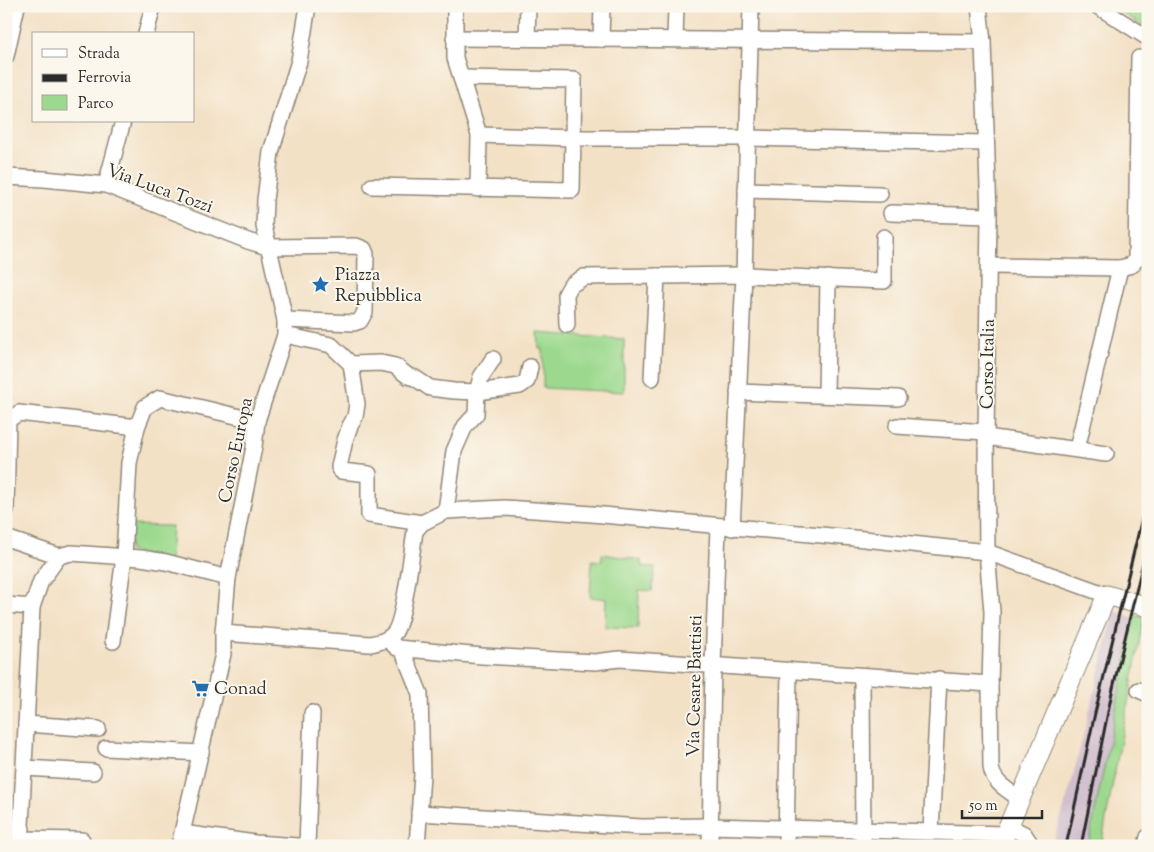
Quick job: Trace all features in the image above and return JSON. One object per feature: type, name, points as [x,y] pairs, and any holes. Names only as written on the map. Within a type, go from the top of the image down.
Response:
[{"type":"main road","points":[[1004,835],[1106,595],[1148,608]]},
{"type":"street","points":[[6,56],[17,6]]},
{"type":"street","points":[[146,32],[153,6]]},
{"type":"street","points":[[285,328],[264,226],[271,152],[298,61],[308,6]]},
{"type":"street","points":[[455,6],[455,58],[479,135],[478,188]]},
{"type":"street","points":[[527,38],[528,6]]},
{"type":"street","points":[[601,39],[602,6]]},
{"type":"street","points":[[675,39],[676,6]]},
{"type":"street","name":"Via Cesare Battisti","points":[[710,846],[713,665],[738,392],[744,275],[751,6]]},
{"type":"street","name":"Corso Italia","points":[[980,6],[984,42],[989,216],[986,435],[987,552],[992,612],[990,684],[992,775],[996,781],[1020,799]]},
{"type":"street","points":[[1098,6],[1148,38]]},
{"type":"street","points":[[454,38],[984,42]]},
{"type":"street","points":[[989,266],[1120,268],[1132,265],[1136,259],[1138,58]]},
{"type":"street","points":[[372,186],[572,190],[574,80],[461,78]]},
{"type":"street","points":[[106,185],[123,122]]},
{"type":"street","points":[[479,135],[574,138],[747,138],[986,143]]},
{"type":"street","name":"Via Luca Tozzi","points":[[6,177],[44,178],[106,185],[248,241],[267,246]]},
{"type":"street","points":[[746,190],[880,194]]},
{"type":"street","points":[[891,213],[989,216]]},
{"type":"street","points":[[567,325],[566,294],[571,285],[584,277],[744,275],[884,280],[884,237]]},
{"type":"street","points":[[267,246],[356,246],[362,247],[365,251],[364,312],[360,321],[285,328]]},
{"type":"street","points":[[1077,449],[1120,268]]},
{"type":"street","points":[[652,378],[658,276]]},
{"type":"street","points":[[826,395],[828,278]]},
{"type":"street","points":[[285,328],[330,345],[351,364],[357,404],[355,417],[345,440],[339,467],[341,470],[369,474],[369,515],[422,523]]},
{"type":"street","name":"Corso Europa","points":[[180,842],[223,654],[228,578],[254,448],[257,422],[285,328]]},
{"type":"street","points":[[446,511],[454,451],[464,426],[476,414],[477,392],[481,377],[493,359]]},
{"type":"street","points":[[351,364],[395,366],[408,376],[415,378],[430,388],[477,392],[520,386],[527,381],[530,367]]},
{"type":"street","points":[[738,392],[898,398]]},
{"type":"street","points":[[112,641],[124,557],[129,464],[136,427],[145,407],[160,398],[257,422]]},
{"type":"street","points":[[6,510],[8,420],[19,413],[136,427]]},
{"type":"street","points":[[897,426],[986,435],[1106,454]]},
{"type":"street","points":[[223,633],[370,644],[387,639],[396,632],[404,604],[415,531],[422,523],[446,511],[505,508],[592,514],[987,552],[1106,595]]},
{"type":"street","points":[[6,538],[58,556],[70,553],[166,562],[228,578]]},
{"type":"street","points":[[58,556],[41,581],[32,607],[24,768],[17,835],[82,840]]},
{"type":"street","points":[[6,606],[32,607]]},
{"type":"street","points":[[387,639],[397,648],[402,649],[482,656],[595,662],[619,659],[990,684]]},
{"type":"street","points":[[402,649],[420,694],[422,775],[417,846]]},
{"type":"street","points":[[786,846],[789,670]]},
{"type":"street","points":[[862,676],[863,846]]},
{"type":"street","points":[[932,831],[939,680]]},
{"type":"street","points":[[307,846],[312,713]]},
{"type":"street","points":[[26,724],[98,729]]},
{"type":"street","points":[[106,748],[200,754]]},
{"type":"street","points":[[24,768],[93,772]]},
{"type":"street","points":[[419,813],[608,826],[710,826],[932,831],[1004,835],[1024,834],[1032,846]]},
{"type":"street","points":[[180,842],[189,834],[256,843],[298,846]]},
{"type":"street","points":[[1146,846],[1148,837]]},
{"type":"shaded area","points":[[1115,611],[1134,618],[1088,846],[1052,846],[1070,788]]},
{"type":"green space","points":[[1111,6],[1148,6],[1148,29]]},
{"type":"green space","points":[[538,333],[624,339],[624,392],[543,388],[543,349],[539,349]]},
{"type":"green space","points":[[130,525],[172,526],[170,561],[129,551]]},
{"type":"green space","points":[[602,554],[641,560],[641,566],[655,567],[652,591],[639,590],[638,628],[605,627],[606,599],[590,597],[592,560],[602,561]]},
{"type":"green space","points":[[1135,615],[1144,618],[1101,846],[1088,846]]},
{"type":"railway","points":[[1066,846],[1095,713],[1148,493]]},
{"type":"railway","points":[[1081,846],[1111,697],[1148,541]]},
{"type":"place","name":"Piazza Repubblica","points":[[321,284]]},
{"type":"place","name":"Conad","points":[[200,688]]}]
